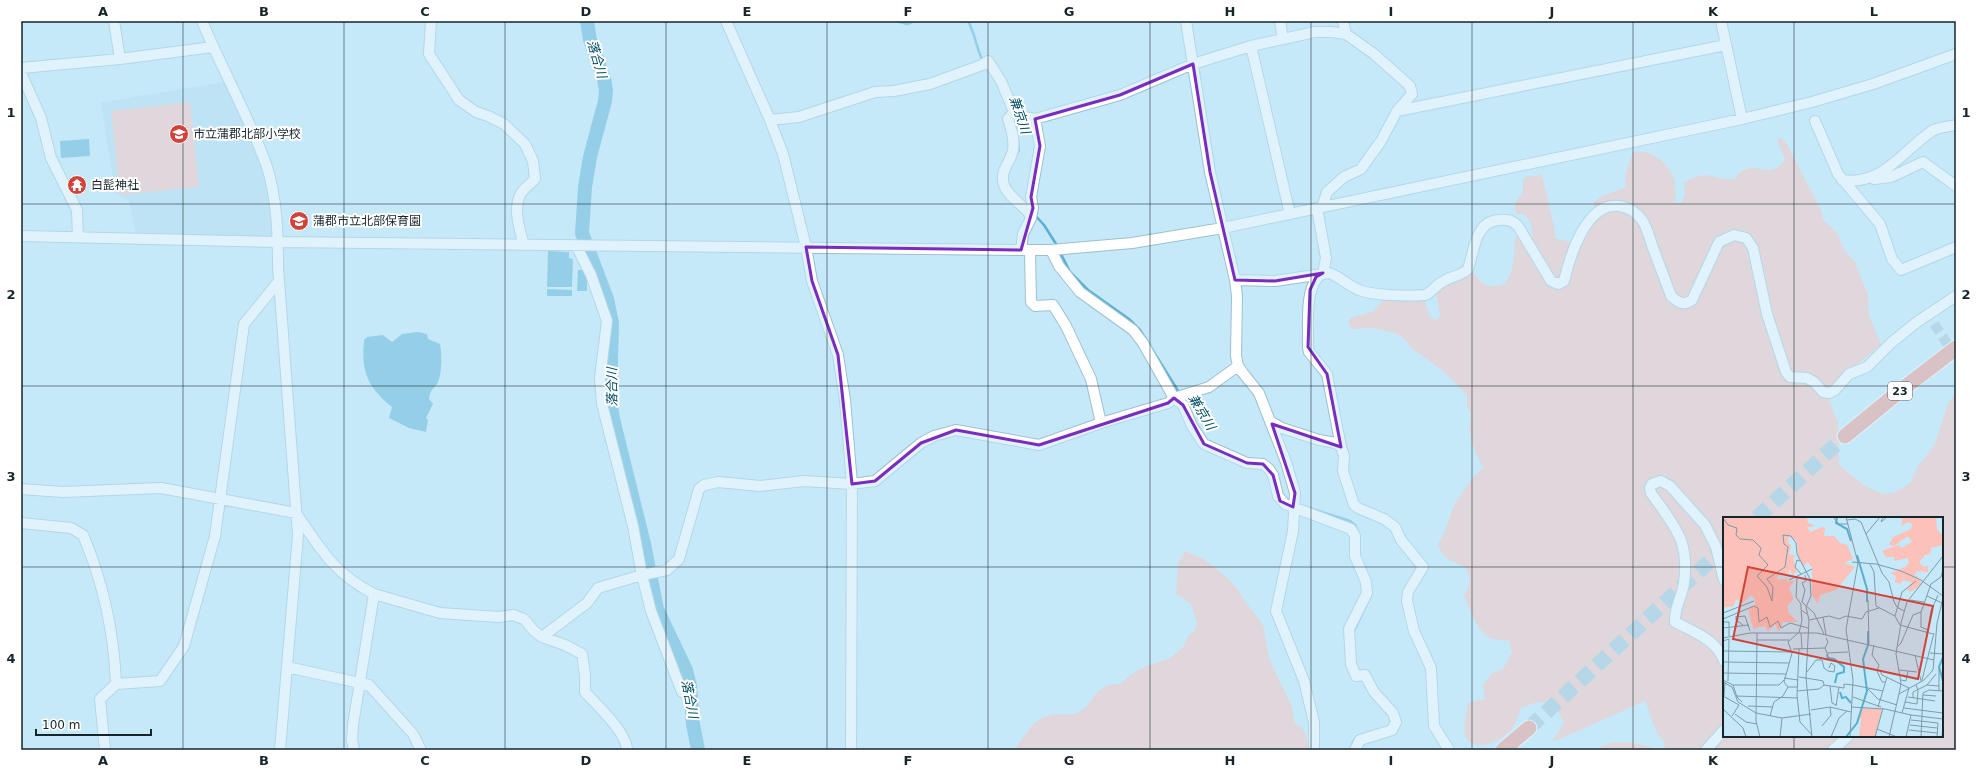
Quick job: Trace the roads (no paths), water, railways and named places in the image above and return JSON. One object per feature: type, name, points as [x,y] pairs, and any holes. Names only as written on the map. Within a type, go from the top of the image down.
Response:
[{"type":"highway","name":"23","points":[[1956,348],[1847,438],[1956,355]]},
{"type":"highway","points":[[1503,750],[1529,730],[1510,750]]},
{"type":"street","points":[[114,21],[120,59]]},
{"type":"street","points":[[202,21],[266,165],[274,202],[298,535],[280,750]]},
{"type":"street","points":[[431,21],[429,54],[459,100],[476,112],[504,124],[525,144],[533,161],[535,179],[520,194],[518,204],[518,218],[524,245]]},
{"type":"street","points":[[726,21],[770,120],[783,154],[806,247],[812,281],[838,355],[845,400],[852,484],[851,750]]},
{"type":"street","points":[[1186,21],[1208,164],[1235,280],[1237,296],[1236,356],[1238,366],[1260,393],[1286,462],[1294,504],[1293,531],[1276,611],[1304,681],[1314,722],[1315,745],[1322,750]]},
{"type":"street","points":[[1280,21],[1283,39]]},
{"type":"street","points":[[1344,21],[1346,34]]},
{"type":"street","points":[[1722,21],[1742,119]]},
{"type":"street","points":[[1012,114],[1035,119],[1120,95],[1193,64],[1251,46],[1315,32],[1346,34],[1374,54],[1410,86],[1412,94],[1397,111],[1381,141],[1361,170],[1344,177],[1327,192],[1319,208],[1326,258],[1323,273],[1316,277],[1310,290],[1308,347],[1309,352],[1327,374],[1344,456],[1343,471],[1354,505],[1384,519],[1395,527],[1401,540],[1423,567],[1408,592],[1407,600],[1414,632],[1431,668],[1434,726],[1449,750]]},
{"type":"street","points":[[1397,111],[1726,45]]},
{"type":"street","points":[[1251,46],[1290,214]]},
{"type":"street","points":[[21,68],[120,59],[213,47]]},
{"type":"street","points":[[21,236],[278,242],[1025,250],[1055,249],[1132,242],[1223,228],[1742,119],[1812,102],[1873,84],[1956,54]]},
{"type":"street","points":[[770,120],[799,116],[875,92],[894,91],[930,84],[985,64],[988,61],[1001,81],[1012,114],[1014,146],[1012,155],[1003,171],[1002,180],[1004,187],[1029,213],[1032,214]]},
{"type":"street","points":[[21,72],[41,118],[51,158],[77,210],[78,237]]},
{"type":"street","points":[[1035,119],[1040,146],[1031,197],[1032,214],[1023,234],[1031,302],[1035,306],[1053,305],[1066,326],[1091,379],[1101,423]]},
{"type":"street","points":[[1815,121],[1838,174],[1880,224],[1892,259],[1901,270],[1956,247]]},
{"type":"street","points":[[1864,180],[1888,169],[1933,130],[1956,126]]},
{"type":"street","points":[[1842,180],[1853,182],[1891,177],[1923,162],[1956,186]]},
{"type":"street","points":[[1235,280],[1274,281],[1323,273],[1338,276],[1358,290],[1367,293],[1425,295],[1430,293],[1442,281],[1464,273],[1468,269],[1478,236],[1483,227],[1488,222],[1504,219],[1512,221],[1518,226],[1551,281],[1558,284],[1564,281],[1570,258],[1588,220],[1598,210],[1614,206],[1629,209],[1641,218],[1671,296],[1678,303],[1683,304],[1692,300],[1720,242],[1734,235],[1746,238],[1753,248],[1767,314],[1786,372],[1790,377],[1807,378],[1814,382],[1823,392],[1835,390],[1849,374],[1867,367],[1891,343],[1918,322],[1932,319],[1956,296]]},
{"type":"street","points":[[578,245],[591,275],[607,321],[600,378],[602,404],[633,526],[651,611],[682,692]]},
{"type":"street","points":[[1055,249],[1059,266],[1080,292],[1133,330],[1143,343],[1179,397],[1192,426],[1204,444],[1242,462],[1263,464],[1269,469],[1280,500],[1294,504],[1340,524],[1351,530],[1355,536],[1355,556],[1366,582],[1367,593],[1365,600],[1349,629],[1351,664],[1356,676],[1365,675],[1374,692],[1393,713],[1396,722],[1392,730],[1360,740],[1355,750]]},
{"type":"street","points":[[105,750],[100,698],[116,684],[160,681],[184,646],[215,536],[244,324],[279,281]]},
{"type":"street","points":[[542,637],[587,603],[598,588],[643,575],[667,570],[679,560],[699,489],[704,485],[718,482],[760,486],[804,481],[852,484],[875,481],[921,443],[934,436],[956,430],[1039,444],[1101,423],[1168,403],[1179,397],[1209,387],[1238,366]]},
{"type":"street","points":[[1270,421],[1282,428],[1319,440],[1336,443],[1341,447]]},
{"type":"street","points":[[1723,576],[1716,547],[1705,525],[1670,486],[1661,481],[1652,484],[1650,488],[1651,493],[1683,542],[1686,556],[1684,584],[1674,611],[1675,622],[1713,643],[1723,658]]},
{"type":"street","points":[[21,489],[63,492],[161,488],[296,512],[319,548],[336,570],[374,594],[440,613],[499,618],[513,615],[524,620],[542,637],[565,644],[582,654],[585,669],[585,692],[608,718],[627,743],[627,750]]},
{"type":"street","points":[[21,523],[71,528],[83,535],[108,612],[115,656],[116,684]]},
{"type":"street","points":[[354,750],[352,740],[358,683],[374,594]]},
{"type":"street","points":[[287,667],[369,685],[413,734],[421,750]]},
{"type":"street","points":[[1706,750],[1723,731]]},
{"type":"street","points":[[1833,750],[1847,737]]},
{"type":"water","points":[[89,139],[90,156],[61,158],[60,141]]},
{"type":"water","points":[[548,251],[569,252],[569,258],[573,259],[572,287],[547,287]]},
{"type":"water","points":[[578,270],[583,270],[587,278],[587,291],[577,291]]},
{"type":"water","points":[[547,289],[572,290],[572,296],[547,296]]},
{"type":"water","points":[[418,332],[427,334],[428,339],[440,344],[441,352],[441,368],[438,382],[431,392],[429,399],[433,404],[426,418],[428,420],[426,432],[409,428],[389,418],[392,407],[383,400],[371,385],[365,370],[363,351],[364,340],[367,337],[383,335],[392,342],[402,334]]},
{"type":"waterway","name":"落合川","points":[[587,21],[590,40],[604,79],[606,90],[605,101],[590,157],[585,187],[582,233],[607,299],[612,323],[610,402],[614,423],[644,544],[657,609],[686,670],[690,686],[693,724],[698,750]]},
{"type":"waterway","name":"兼京川","points":[[896,21],[907,24],[914,21]]},
{"type":"waterway","name":"兼京川","points":[[968,21],[983,61]]},
{"type":"waterway","name":"兼京川","points":[[1015,158],[1019,150],[1018,140]]},
{"type":"waterway","name":"兼京川","points":[[1034,214],[1044,225],[1058,247]]},
{"type":"waterway","name":"兼京川","points":[[1060,252],[1070,272],[1088,290],[1129,319],[1140,330],[1180,394]]},
{"type":"waterway","name":"兼京川","points":[[1309,508],[1350,521],[1355,525],[1358,532]]},
{"type":"waterway","name":"兼京川","points":[[1354,631],[1370,597]]},
{"type":"waterway","name":"兼京川","points":[[1366,687],[1373,698]]},
{"type":"waterway","name":"兼京川","points":[[1351,748],[1356,738],[1365,734]]},
{"type":"tunnel","points":[[1934,324],[1955,355]]},
{"type":"tunnel","points":[[1758,517],[1845,436]]},
{"type":"tunnel","points":[[1529,728],[1723,549]]},
{"type":"place","name":"市立蒲郡北部小学校","points":[[179,134]]},
{"type":"place","name":"白髭神社","points":[[77,185]]},
{"type":"place","name":"蒲郡市立北部保育園","points":[[299,221]]}]
